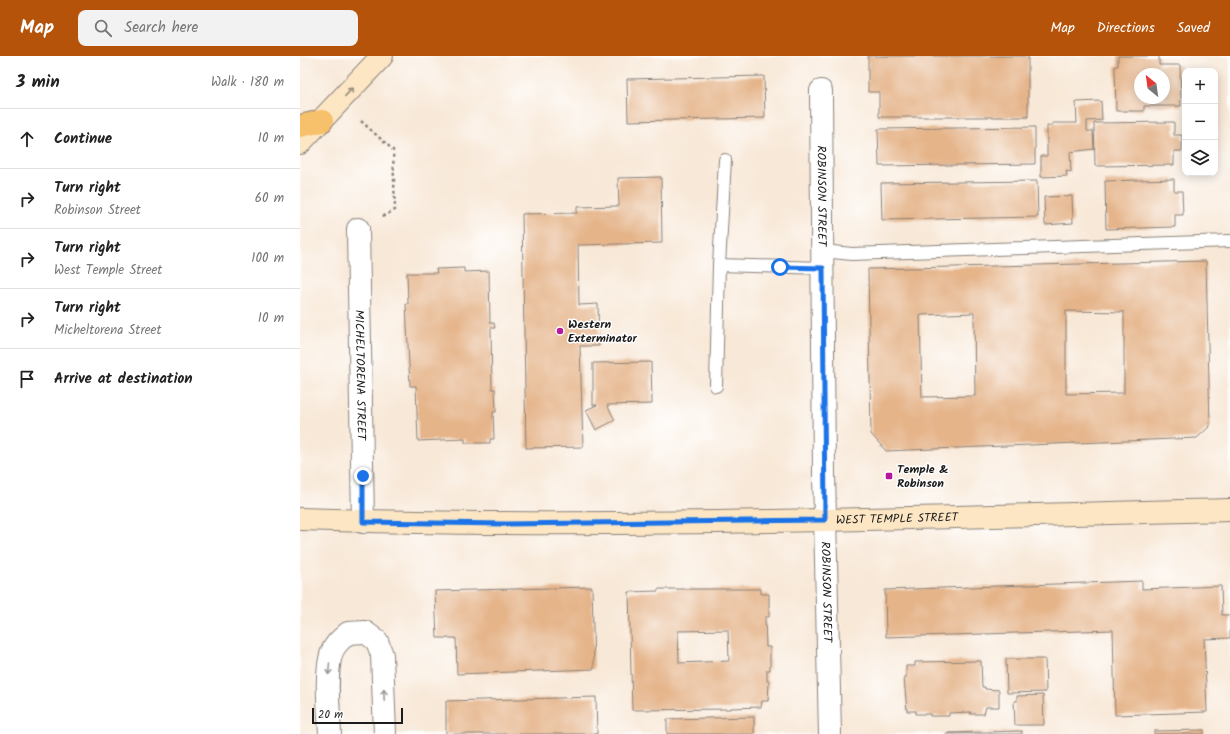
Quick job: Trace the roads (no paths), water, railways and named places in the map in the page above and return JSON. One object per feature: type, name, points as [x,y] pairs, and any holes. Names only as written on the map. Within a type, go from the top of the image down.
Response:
[{"type":"highway","points":[[300,126],[322,121]]},
{"type":"main road","points":[[300,143],[382,56]]},
{"type":"main road","name":"WEST TEMPLE STREET","points":[[300,519],[363,522],[506,524],[825,520],[1230,510]]},
{"type":"street","name":"ROBINSON STREET","points":[[821,91],[825,520],[830,734]]},
{"type":"street","name":"MICHELTORENA STREET","points":[[358,228],[363,522]]},
{"type":"street","points":[[330,734],[328,672],[331,655],[337,642],[348,633],[365,632],[377,641],[382,655],[385,734]]},
{"type":"lane","points":[[716,386],[719,265],[725,160]]},
{"type":"lane","points":[[719,265],[823,259],[852,254],[1230,241]]},
{"type":"place","name":"Western Exterminator","points":[[560,331]]},
{"type":"place","name":"Temple & Robinson","points":[[889,476]]}]
